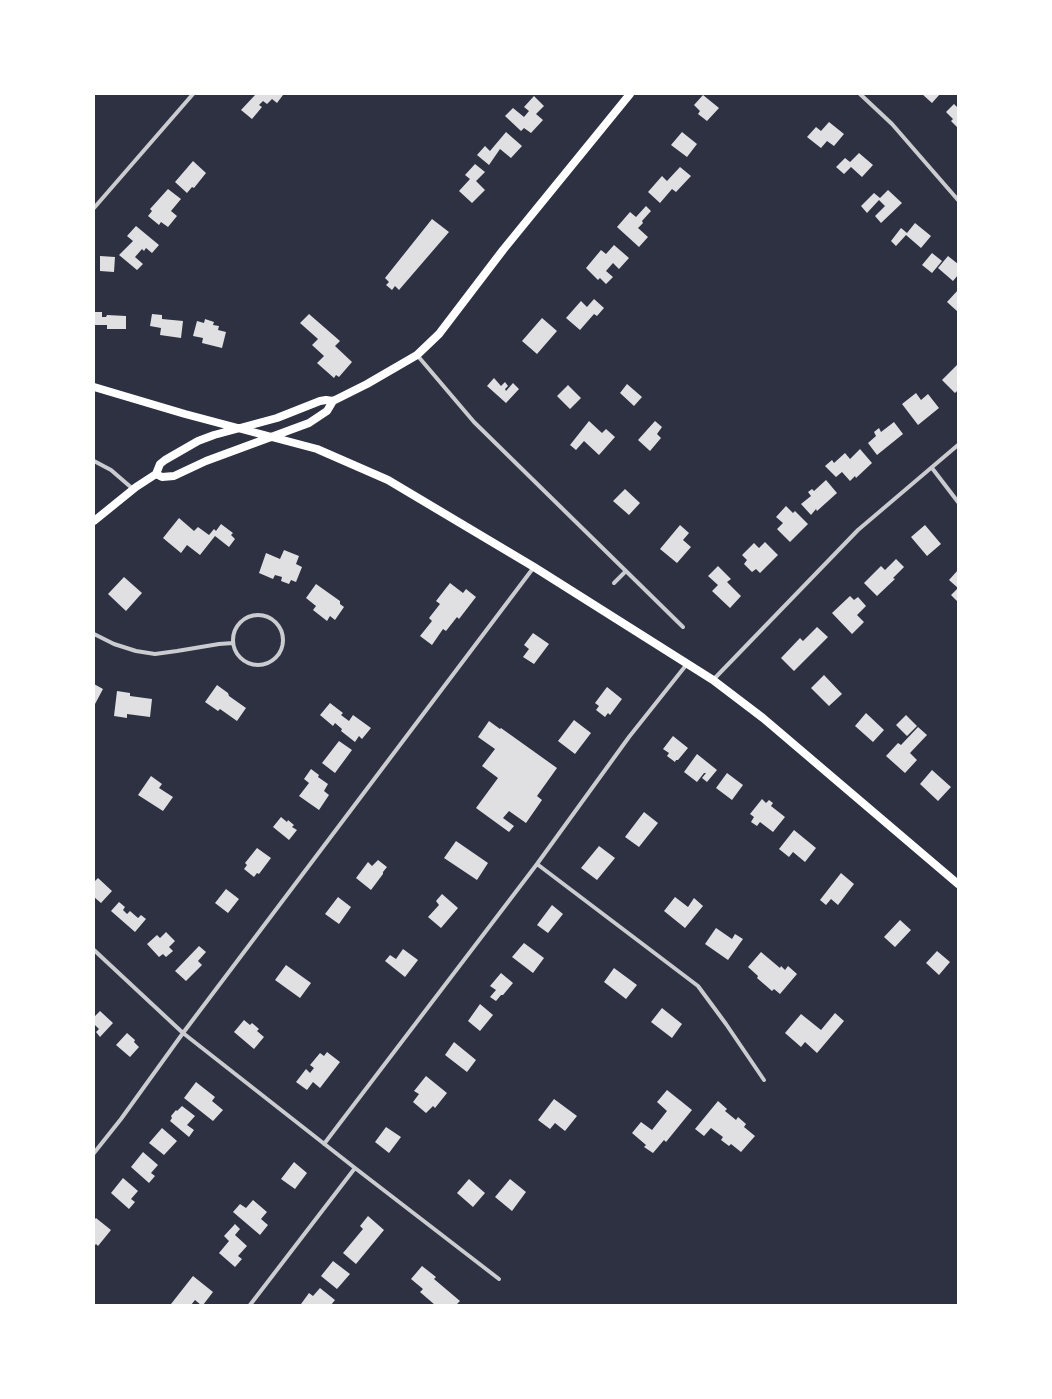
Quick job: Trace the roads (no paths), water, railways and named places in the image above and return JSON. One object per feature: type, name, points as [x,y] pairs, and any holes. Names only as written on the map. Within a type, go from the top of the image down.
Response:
[{"type":"main road","points":[[94,521],[133,489],[156,474],[160,464],[175,454],[204,439],[237,428],[277,418],[320,401],[333,401],[380,378],[417,355],[439,334],[503,250],[630,94]]},
{"type":"main road","points":[[94,387],[317,449],[388,480],[534,567],[713,680],[763,718],[958,884]]},
{"type":"main road","points":[[156,474],[162,477],[174,476],[206,461],[309,423],[327,412],[333,401]]},
{"type":"street","points":[[94,208],[193,94]]},
{"type":"street","points":[[860,94],[892,124],[958,200]]},
{"type":"street","points":[[417,355],[474,422],[683,627]]},
{"type":"street","points":[[713,680],[858,530],[958,445]]},
{"type":"street","points":[[94,461],[111,470],[133,489]]},
{"type":"street","points":[[932,468],[958,502]]},
{"type":"street","points":[[94,1154],[183,1032],[534,567]]},
{"type":"street","points":[[614,583],[626,571]]},
{"type":"street","points":[[258,615],[271,619],[276,624],[282,637],[280,650],[271,661],[264,664],[250,664],[244,661],[239,656],[233,643],[235,630],[239,624],[250,616],[258,615]]},
{"type":"street","points":[[94,634],[114,644],[136,651],[155,654],[233,643]]},
{"type":"street","points":[[324,1144],[537,864],[630,737],[687,664]]},
{"type":"street","points":[[537,864],[698,986],[764,1080]]},
{"type":"street","points":[[94,950],[183,1032],[498,1279]]},
{"type":"street","points":[[250,1305],[355,1168]]}]
